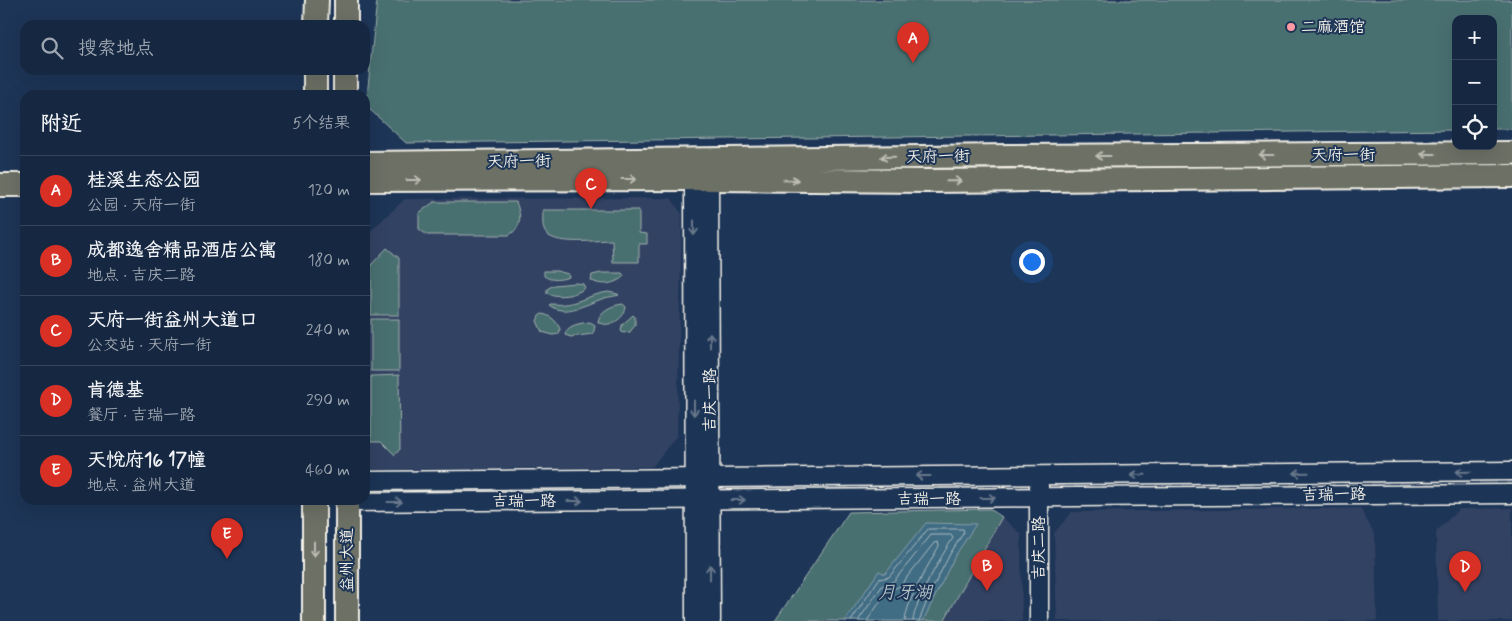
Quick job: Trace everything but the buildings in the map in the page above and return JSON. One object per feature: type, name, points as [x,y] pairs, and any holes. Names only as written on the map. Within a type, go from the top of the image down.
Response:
[{"type":"main road","points":[[316,20],[317,0]]},
{"type":"main road","points":[[346,0],[346,20]]},
{"type":"main road","points":[[315,75],[315,90]]},
{"type":"main road","points":[[345,75],[345,90]]},
{"type":"main road","name":"天府一街","points":[[370,163],[1010,156],[1512,154]]},
{"type":"main road","points":[[0,170],[20,170]]},
{"type":"main road","name":"天府一街","points":[[370,180],[702,179],[926,181],[1512,176]]},
{"type":"main road","points":[[0,185],[20,185]]},
{"type":"main road","name":"益州大道","points":[[314,505],[314,621]]},
{"type":"main road","name":"益州大道","points":[[346,505],[347,621]]},
{"type":"street","name":"吉庆一路","points":[[695,621],[702,500],[702,179]]},
{"type":"street","name":"吉瑞一路","points":[[370,481],[1512,471]]},
{"type":"street","name":"吉庆二路","points":[[1039,475],[1039,621]]},
{"type":"street","name":"吉瑞一路","points":[[370,501],[1512,494]]},
{"type":"street","name":"吉庆一路","points":[[702,500],[710,621]]},
{"type":"shaded area","points":[[671,198],[682,214],[677,435],[652,467],[370,470],[370,231],[405,199]]},
{"type":"shaded area","points":[[1360,508],[1375,535],[1377,621],[1057,621],[1054,533],[1072,512]]},
{"type":"shaded area","points":[[1512,508],[1512,621],[1438,621],[1436,532],[1459,509]]},
{"type":"shaded area","points":[[1002,517],[1021,534],[1022,621],[944,621]]},
{"type":"green space","points":[[377,0],[1512,0],[1512,129],[1497,129],[1497,15],[1452,15],[1452,130],[406,143],[370,110],[370,90],[368,90]]},
{"type":"green space","points":[[434,202],[516,202],[520,220],[517,228],[509,235],[427,235],[419,229],[419,213]]},
{"type":"green space","points":[[543,210],[639,210],[639,233],[647,234],[647,244],[639,244],[639,262],[613,262],[612,240],[564,241],[548,235],[543,228]]},
{"type":"green space","points":[[387,248],[399,258],[399,315],[371,315],[371,265]]},
{"type":"green space","points":[[544,271],[557,271],[568,274],[569,277],[550,279],[544,276]]},
{"type":"green space","points":[[622,273],[624,276],[608,284],[591,280],[592,275]]},
{"type":"green space","points":[[583,284],[585,288],[576,293],[566,295],[547,293],[547,289],[554,285]]},
{"type":"green space","points":[[608,292],[619,295],[567,310],[561,310],[549,305],[567,304]]},
{"type":"green space","points":[[623,304],[626,307],[625,311],[615,322],[602,324],[598,322],[603,312],[607,309]]},
{"type":"green space","points":[[542,314],[555,321],[560,329],[559,334],[553,335],[542,332],[537,321]]},
{"type":"green space","points":[[633,315],[635,317],[635,325],[630,332],[623,333],[621,331],[622,325]]},
{"type":"green space","points":[[371,319],[399,319],[399,371],[371,371]]},
{"type":"green space","points":[[590,322],[595,325],[592,334],[571,337],[565,335],[571,327]]},
{"type":"green space","points":[[399,375],[400,449],[395,455],[381,441],[371,441],[371,376]]},
{"type":"green space","points":[[990,509],[1002,517],[944,621],[775,621],[849,512]]},
{"type":"water","name":"月牙湖","points":[[926,523],[976,524],[955,556],[923,621],[845,621],[879,571],[885,574]]},
{"type":"tunnel","points":[[702,496],[702,490],[1512,481]]},
{"type":"place","name":"二麻酒馆","points":[[1291,27]]},
{"type":"place","name":"桂溪生态公园","points":[[913,63]]},
{"type":"place","name":"天府一街益州大道口","points":[[591,209]]},
{"type":"place","name":"天悦府16 17幢","points":[[227,559]]},
{"type":"place","name":"成都逸舍精品酒店公寓","points":[[987,591]]},
{"type":"place","name":"肯德基","points":[[1465,592]]}]
